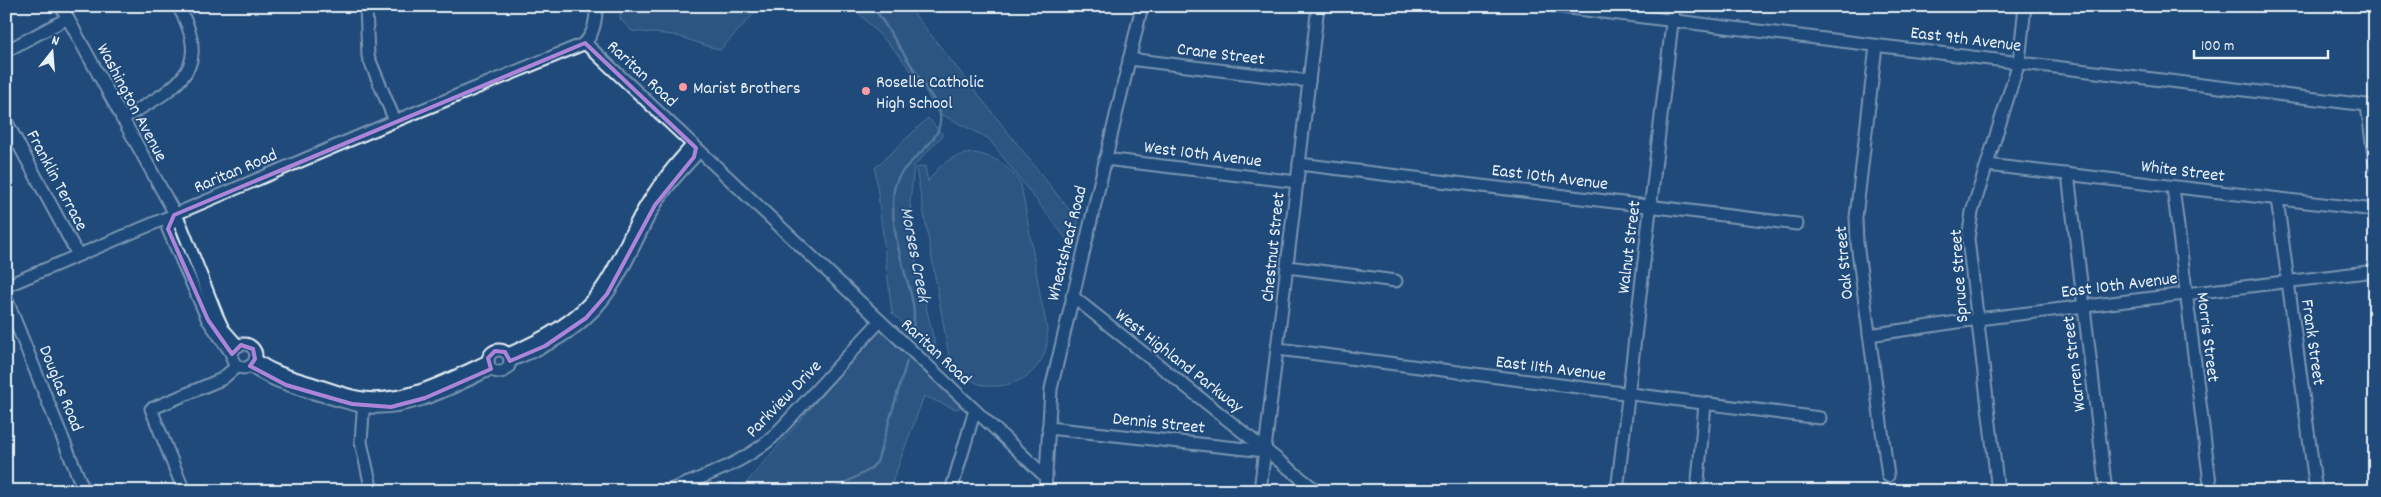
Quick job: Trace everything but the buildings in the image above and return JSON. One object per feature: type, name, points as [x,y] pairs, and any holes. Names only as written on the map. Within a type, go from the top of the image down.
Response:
[{"type":"street","name":"Washington Avenue","points":[[62,6],[181,226],[190,264],[208,320],[235,350]]},
{"type":"street","points":[[122,118],[176,86],[189,68],[193,40],[188,24],[178,6]]},
{"type":"street","points":[[366,6],[368,56],[395,121]]},
{"type":"street","points":[[585,43],[593,31],[597,6]]},
{"type":"street","name":"Wheatsheaf Road","points":[[1046,491],[1051,389],[1142,6]]},
{"type":"street","name":"Chestnut Street","points":[[1260,491],[1318,6]]},
{"type":"street","name":"East 9th Avenue","points":[[1553,6],[2371,105]]},
{"type":"street","name":"Walnut Street","points":[[1617,491],[1674,6]]},
{"type":"street","name":"Spruce Street","points":[[1998,491],[1968,239],[1972,212],[2019,62],[2025,6]]},
{"type":"street","points":[[6,51],[68,18]]},
{"type":"street","name":"Raritan Road","points":[[6,286],[395,121],[585,43],[1046,477]]},
{"type":"street","name":"Oak Street","points":[[1876,46],[1856,217],[1857,243],[1888,476]]},
{"type":"street","name":"Crane Street","points":[[1129,59],[1309,81]]},
{"type":"street","points":[[2371,105],[2375,164]]},
{"type":"street","name":"Franklin Terrace","points":[[6,121],[78,255]]},
{"type":"street","points":[[489,365],[498,372],[504,372],[509,358],[565,324],[594,298],[617,262],[652,195],[688,150],[696,148]]},
{"type":"street","name":"West 10th Avenue","points":[[1105,159],[1297,182]]},
{"type":"street","name":"East 10th Avenue","points":[[1299,164],[1797,224]]},
{"type":"street","name":"White Street","points":[[1987,165],[2375,210]]},
{"type":"street","name":"Warren Street","points":[[2068,174],[2106,491]]},
{"type":"street","name":"Morris Street","points":[[2173,187],[2211,491]]},
{"type":"street","name":"Frank Street","points":[[2277,199],[2316,491]]},
{"type":"street","points":[[1288,267],[1396,281]]},
{"type":"street","name":"East 10th Avenue","points":[[1869,335],[1978,319],[2375,271]]},
{"type":"street","name":"West Highland Parkway","points":[[1072,296],[1317,491]]},
{"type":"street","name":"Douglas Road","points":[[6,298],[84,491]]},
{"type":"street","name":"Parkview Drive","points":[[668,491],[740,462],[757,451],[772,438],[880,321]]},
{"type":"street","points":[[237,366],[235,350],[244,345],[250,346],[254,352],[253,362]]},
{"type":"street","name":"East 11th Avenue","points":[[1278,349],[1820,418]]},
{"type":"street","points":[[489,365],[490,355],[495,351],[502,350],[509,358]]},
{"type":"street","points":[[253,362],[271,379],[286,385],[391,407],[406,404],[489,365]]},
{"type":"street","points":[[237,366],[244,368],[253,362]]},
{"type":"street","points":[[184,491],[150,409],[222,379],[237,366]]},
{"type":"street","points":[[364,402],[361,442],[372,491]]},
{"type":"street","points":[[1696,491],[1705,404]]},
{"type":"street","points":[[951,491],[975,410]]},
{"type":"street","name":"Dennis Street","points":[[1048,428],[1266,451]]},
{"type":"highlighted area","points":[[585,43],[696,148],[694,157],[655,205],[607,294],[586,318],[545,346],[510,361],[505,352],[495,351],[488,358],[491,369],[425,398],[391,407],[352,404],[286,385],[250,366],[255,359],[253,349],[241,345],[232,354],[208,320],[168,229],[174,215]]},
{"type":"shaded area","points":[[620,6],[761,6],[720,50],[674,35],[632,31],[620,19]]},
{"type":"shaded area","points":[[852,6],[908,6],[1078,221],[1074,249],[989,139],[937,112],[926,92],[900,56]]},
{"type":"shaded area","points":[[928,118],[943,135],[914,166],[910,203],[916,265],[938,357],[892,313],[875,168]]},
{"type":"shaded area","points":[[974,153],[1002,163],[1021,185],[1047,328],[1046,348],[1034,370],[1021,379],[998,386],[982,385],[975,382],[958,369],[949,356],[916,168],[925,166],[928,182],[947,161]]},
{"type":"shaded area","points":[[880,328],[963,407],[955,409],[924,396],[889,491],[716,491],[746,483]]},
{"type":"waterway","name":"Morses Creek","points":[[873,6],[939,108],[940,121],[937,133],[905,169],[898,179],[894,190],[893,215],[895,231],[913,303],[914,323],[912,333]]},
{"type":"waterway","name":"Morses Creek","points":[[830,491],[869,470],[877,462],[907,361]]},
{"type":"place","name":"Marist Brothers","points":[[683,87]]},
{"type":"place","name":"Roselle Catholic High School","points":[[866,91]]}]
